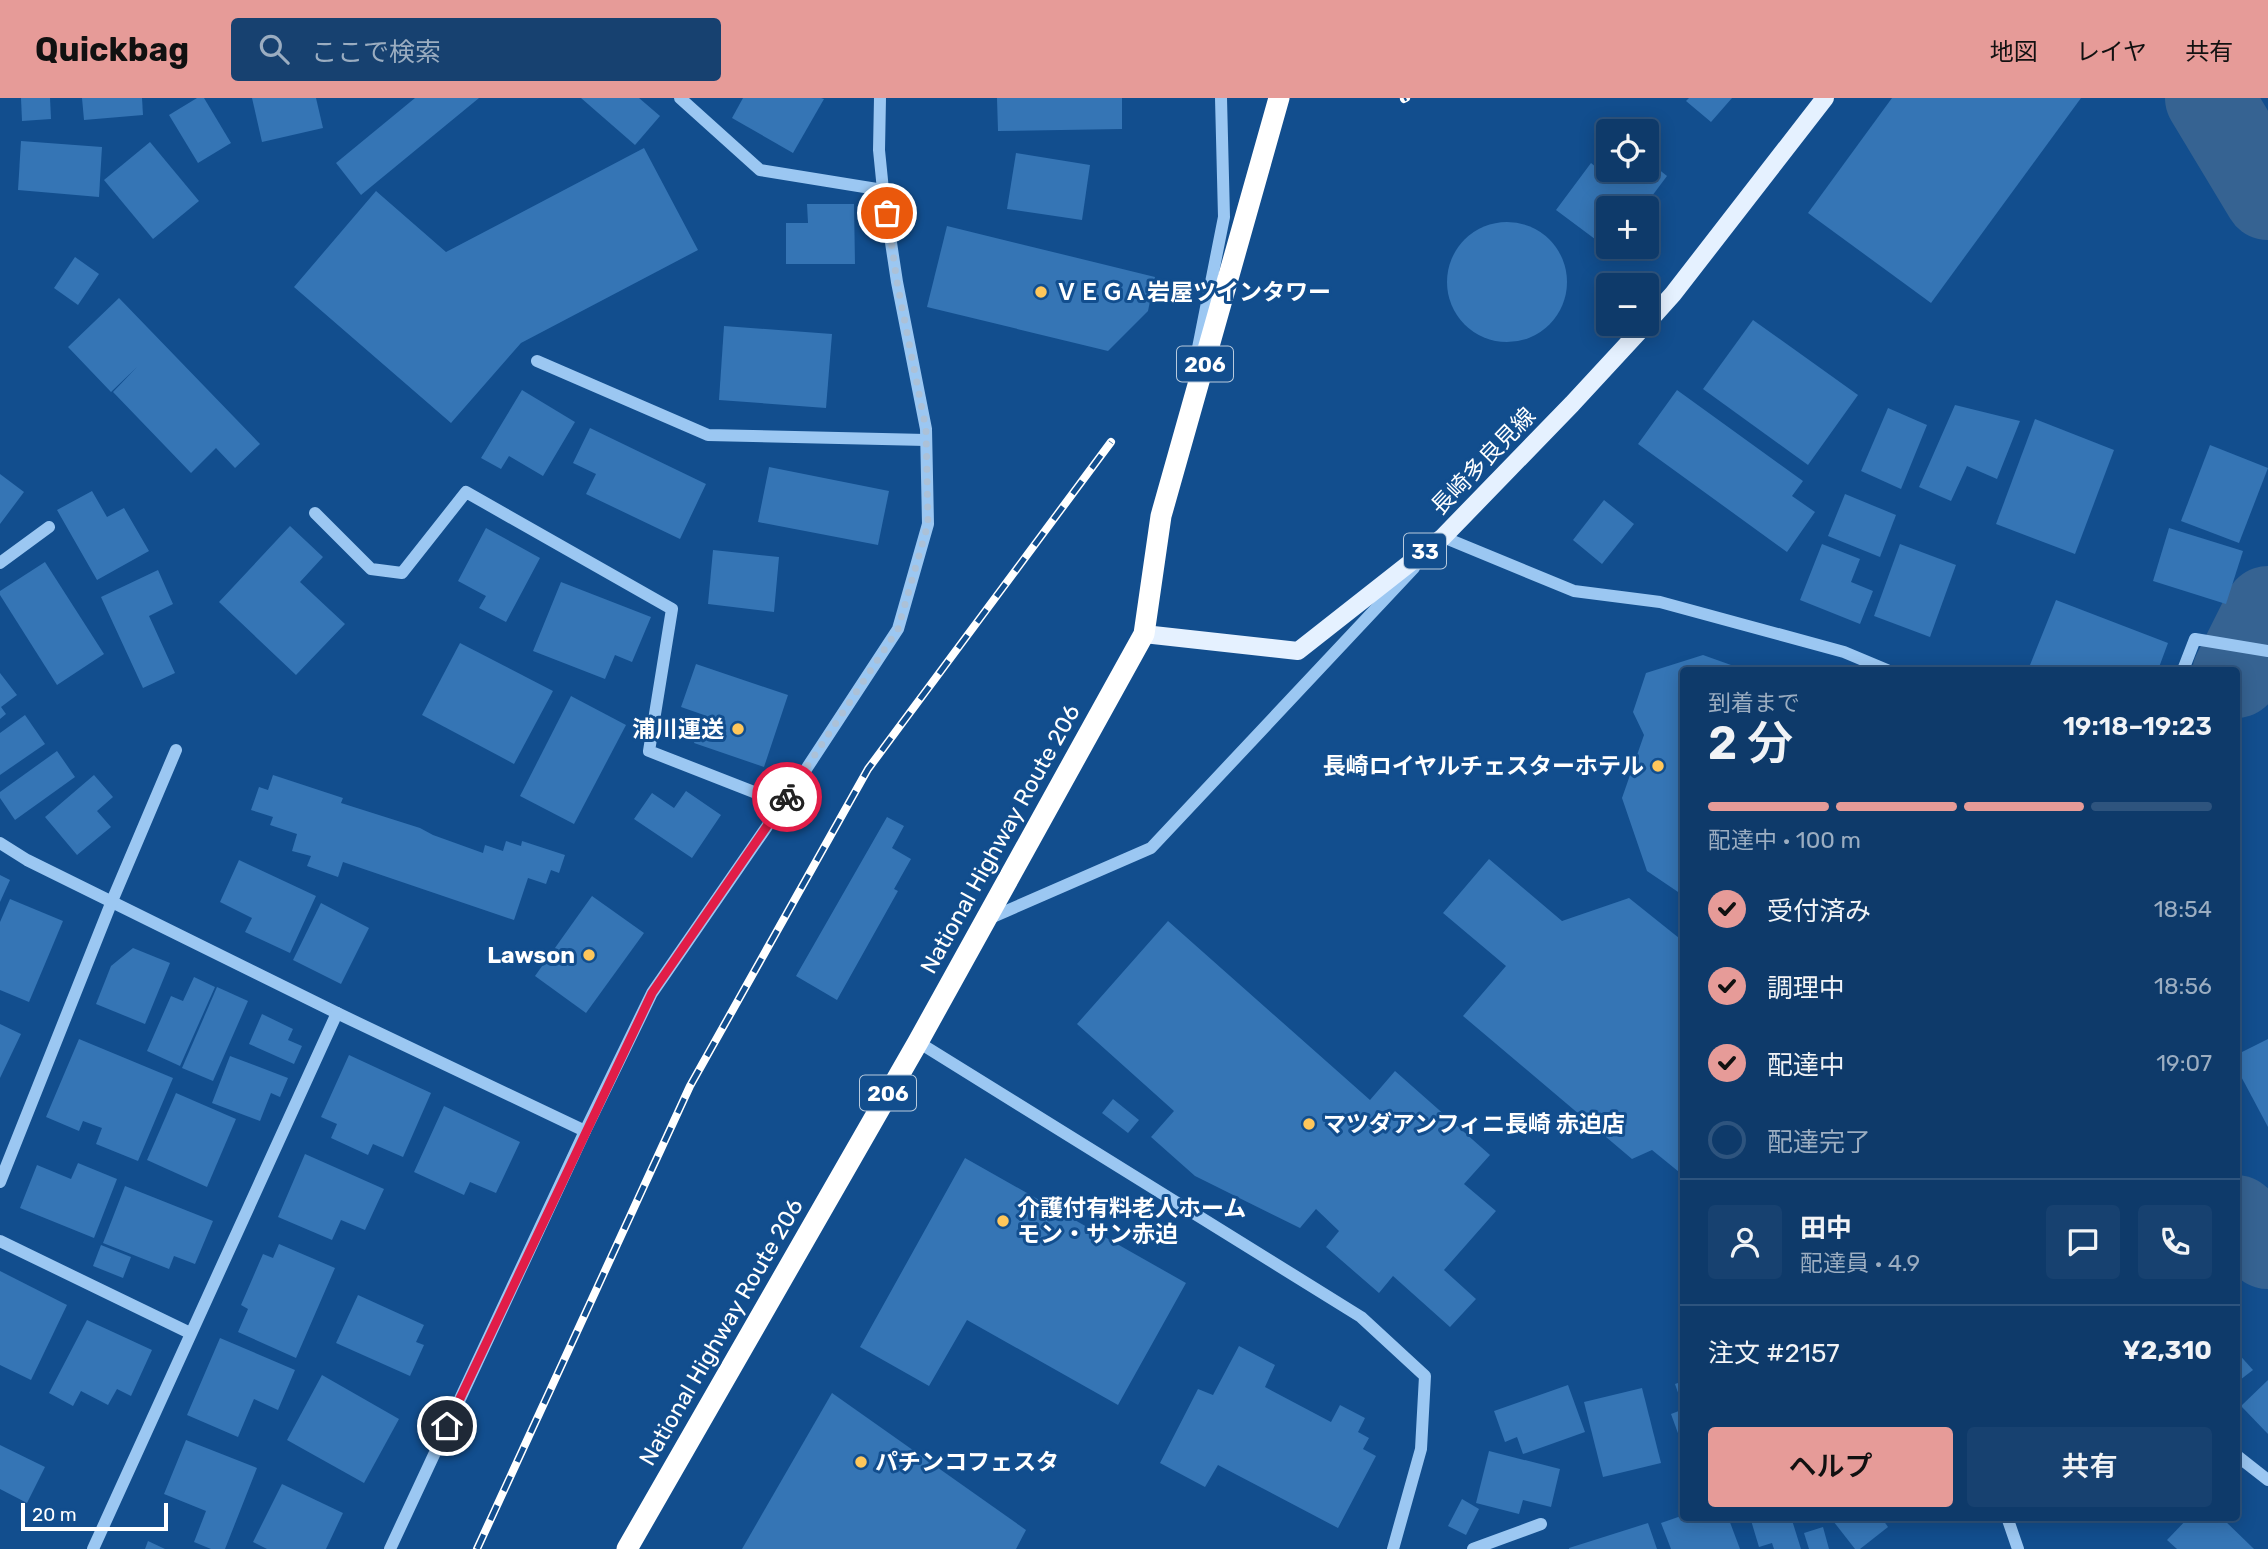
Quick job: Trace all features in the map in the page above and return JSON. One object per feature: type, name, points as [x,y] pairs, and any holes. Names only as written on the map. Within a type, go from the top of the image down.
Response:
[{"type":"highway","name":"National Highway Route 206","points":[[627,1549],[918,1042],[1144,634],[1161,516],[1279,98]]},
{"type":"main road","name":"長崎多良見線","points":[[1659,309],[1825,98]]},
{"type":"main road","name":"長崎多良見線","points":[[1144,634],[1298,651],[1443,537],[1634,336]]},
{"type":"street","points":[[680,98],[760,170],[883,190]]},
{"type":"street","points":[[390,1549],[652,993],[898,629],[928,524],[926,440],[883,190],[879,150],[880,98]]},
{"type":"street","points":[[1169,494],[1224,217],[1221,98]]},
{"type":"street","points":[[537,361],[708,435],[926,440]]},
{"type":"street","points":[[315,513],[370,569],[402,573],[466,492],[671,609],[649,751],[782,803]]},
{"type":"street","points":[[0,563],[49,527]]},
{"type":"street","points":[[985,920],[1151,848],[1443,537],[1574,591],[1660,602],[1844,652],[1881,667]]},
{"type":"street","points":[[2184,667],[2195,639],[2268,651]]},
{"type":"street","points":[[0,1182],[112,901],[176,750]]},
{"type":"street","points":[[0,844],[27,860],[337,1013],[585,1131]]},
{"type":"street","points":[[93,1549],[337,1013]]},
{"type":"street","points":[[918,1042],[1361,1317],[1424,1376],[1421,1449],[1394,1549]]},
{"type":"street","points":[[0,1241],[190,1333]]},
{"type":"street","points":[[2240,1458],[2268,1480]]},
{"type":"street","points":[[2008,1521],[2018,1549]]},
{"type":"street","points":[[1473,1549],[1541,1524]]},
{"type":"building","points":[[21,98],[50,98],[51,119],[22,121]]},
{"type":"building","points":[[82,98],[142,98],[143,115],[84,120]]},
{"type":"building","points":[[197,98],[204,98],[231,143],[198,163],[169,115]]},
{"type":"building","points":[[252,98],[316,98],[323,128],[262,142]]},
{"type":"building","points":[[415,98],[479,98],[361,195],[336,163]]},
{"type":"building","points":[[581,98],[639,98],[660,116],[635,145]]},
{"type":"building","points":[[743,98],[824,99],[793,153],[732,118]]},
{"type":"building","points":[[997,98],[1122,98],[1122,129],[998,131]]},
{"type":"building","points":[[1689,98],[1732,98],[1711,122],[1686,101]]},
{"type":"building","points":[[1892,98],[2081,98],[1931,303],[1808,213]]},
{"type":"building","points":[[21,141],[102,147],[99,197],[18,190]]},
{"type":"building","points":[[150,142],[199,201],[153,239],[104,180]]},
{"type":"building","points":[[644,148],[698,250],[521,343],[451,423],[294,287],[376,191],[446,252]]},
{"type":"building","points":[[1016,153],[1090,165],[1082,220],[1007,209]]},
{"type":"building","points":[[1591,163],[1596,167],[1596,182],[1659,182],[1659,170],[1667,176],[1652,196],[1596,196],[1596,240],[1556,210]]},
{"type":"building","points":[[807,204],[854,204],[855,264],[786,264],[786,223],[808,223]]},
{"type":"building","points":[[1507,222],[1530,227],[1549,240],[1562,259],[1567,282],[1562,305],[1549,324],[1530,337],[1507,342],[1484,337],[1465,324],[1452,305],[1447,282],[1452,259],[1465,240],[1484,227]]},
{"type":"building","name":"ＶＥＧＡ岩屋ツインタワー","points":[[947,226],[1155,277],[1148,311],[1108,351],[927,307]]},
{"type":"building","points":[[75,257],[99,274],[78,305],[54,288]]},
{"type":"building","points":[[119,298],[260,444],[235,468],[216,448],[191,473],[113,392],[137,367],[111,392],[68,347]]},
{"type":"building","points":[[1753,320],[1858,395],[1808,465],[1703,389]]},
{"type":"building","points":[[724,326],[832,334],[826,408],[719,400]]},
{"type":"building","points":[[522,390],[575,422],[543,476],[509,456],[501,469],[481,458]]},
{"type":"building","points":[[1677,390],[1803,481],[1792,496],[1815,512],[1787,552],[1638,444]]},
{"type":"building","points":[[1955,405],[2020,421],[1997,479],[1967,466],[1951,501],[1919,487]]},
{"type":"building","points":[[1888,408],[1927,425],[1901,489],[1861,471]]},
{"type":"building","points":[[2035,419],[2114,450],[2075,554],[1996,524]]},
{"type":"building","points":[[590,428],[706,484],[680,539],[586,494],[596,474],[573,463]]},
{"type":"building","points":[[2210,445],[2268,468],[2239,543],[2181,521]]},
{"type":"building","points":[[769,467],[889,491],[878,545],[758,522]]},
{"type":"building","points":[[0,474],[24,492],[0,524]]},
{"type":"building","points":[[92,491],[107,517],[124,508],[149,551],[97,580],[57,510]]},
{"type":"building","points":[[1845,494],[1896,515],[1880,557],[1828,536]]},
{"type":"building","points":[[1604,500],[1634,524],[1602,564],[1573,540]]},
{"type":"building","points":[[290,526],[323,557],[300,582],[345,624],[296,675],[219,602]]},
{"type":"building","points":[[486,528],[540,558],[506,622],[479,608],[486,596],[458,581]]},
{"type":"building","points":[[2169,528],[2243,551],[2226,604],[2153,581]]},
{"type":"building","points":[[1822,544],[1860,559],[1851,582],[1873,591],[1860,624],[1800,600]]},
{"type":"building","points":[[1900,544],[1956,565],[1930,637],[1874,616]]},
{"type":"building","points":[[713,550],[779,557],[774,612],[708,604]]},
{"type":"building","points":[[45,562],[104,654],[57,685],[0,595],[0,591]]},
{"type":"building","points":[[158,570],[173,604],[149,616],[175,673],[143,688],[101,597]]},
{"type":"building","points":[[561,582],[651,617],[632,662],[615,655],[605,679],[533,651]]},
{"type":"building","points":[[2056,600],[2168,643],[2159,667],[2029,667]]},
{"type":"building","points":[[460,643],[553,691],[514,764],[422,715]]},
{"type":"building","name":"長崎ロイヤルチェスターホテル","points":[[1703,655],[1737,667],[1680,667],[1680,893],[1647,871],[1622,798],[1644,735],[1633,712],[1646,673]]},
{"type":"building","name":"浦川運送","points":[[696,664],[788,695],[764,767],[694,743],[704,715],[681,707]]},
{"type":"building","points":[[0,673],[17,695],[1,707],[6,714],[0,719]]},
{"type":"building","points":[[571,696],[626,725],[574,824],[520,796]]},
{"type":"building","points":[[25,715],[45,744],[0,775],[0,733]]},
{"type":"building","points":[[57,751],[75,777],[15,820],[0,798],[0,792]]},
{"type":"building","points":[[94,775],[113,797],[97,811],[111,827],[77,855],[45,817]]},
{"type":"building","points":[[273,775],[343,798],[341,803],[420,828],[483,853],[485,845],[503,851],[506,841],[521,846],[522,841],[565,855],[559,873],[551,870],[546,884],[528,878],[514,920],[343,862],[338,877],[307,866],[311,856],[292,851],[297,834],[270,825],[273,817],[251,810],[259,787],[268,790]]},
{"type":"building","points":[[686,791],[721,815],[692,858],[634,819],[652,793],[674,808]]},
{"type":"building","points":[[887,817],[904,826],[892,848],[911,859],[894,889],[898,891],[837,1000],[796,976]]},
{"type":"building","points":[[1489,859],[1562,921],[1629,898],[1680,939],[1680,1173],[1652,1150],[1632,1159],[1463,1016],[1506,966],[1443,913]]},
{"type":"building","points":[[239,860],[316,896],[290,953],[245,932],[252,918],[220,902]]},
{"type":"building","points":[[0,875],[10,880],[0,902]]},
{"type":"building","name":"Lawson","points":[[592,896],[644,933],[586,1013],[535,976]]},
{"type":"building","points":[[10,899],[63,921],[29,1002],[0,990],[0,922]]},
{"type":"building","points":[[321,903],[369,928],[341,984],[293,960]]},
{"type":"building","name":"マツダアンフィニ長崎 赤迫店","points":[[1168,921],[1370,1100],[1395,1071],[1490,1155],[1464,1184],[1496,1211],[1444,1270],[1476,1299],[1450,1327],[1393,1276],[1379,1293],[1326,1247],[1339,1231],[1316,1209],[1300,1228],[1195,1176],[1151,1137],[1174,1111],[1077,1024]]},
{"type":"building","points":[[133,948],[170,963],[145,1024],[96,1004],[111,966]]},
{"type":"building","points":[[194,977],[215,987],[180,1066],[147,1051],[171,996],[183,1001]]},
{"type":"building","points":[[217,987],[248,1001],[213,1081],[182,1068]]},
{"type":"building","points":[[262,1014],[293,1029],[288,1040],[302,1046],[294,1064],[249,1044]]},
{"type":"building","points":[[0,1024],[21,1034],[0,1078]]},
{"type":"building","points":[[79,1039],[173,1078],[138,1161],[96,1144],[102,1128],[83,1121],[79,1131],[46,1117]]},
{"type":"building","points":[[2268,1039],[2268,1127],[2240,1074],[2240,1053]]},
{"type":"building","points":[[349,1055],[431,1093],[403,1157],[373,1144],[368,1155],[331,1138],[337,1124],[321,1117]]},
{"type":"building","points":[[230,1056],[288,1078],[280,1097],[271,1093],[260,1121],[212,1103]]},
{"type":"building","points":[[176,1093],[236,1119],[207,1187],[147,1160]]},
{"type":"building","points":[[1113,1099],[1139,1120],[1128,1133],[1102,1113]]},
{"type":"building","points":[[444,1106],[520,1142],[496,1193],[470,1182],[464,1195],[414,1172]]},
{"type":"building","points":[[305,1154],[384,1189],[365,1230],[341,1220],[332,1240],[278,1217]]},
{"type":"building","name":"介護付有料老人ホーム モン・サン赤迫","points":[[965,1158],[1186,1283],[1118,1405],[967,1320],[929,1386],[860,1347]]},
{"type":"building","points":[[78,1163],[117,1179],[94,1238],[20,1208],[37,1165],[71,1179]]},
{"type":"building","points":[[125,1186],[213,1221],[195,1264],[174,1256],[169,1269],[103,1243]]},
{"type":"building","points":[[279,1244],[335,1268],[296,1358],[238,1332],[248,1309],[241,1305],[263,1254],[273,1258]]},
{"type":"building","points":[[101,1245],[131,1257],[123,1278],[93,1266]]},
{"type":"building","points":[[0,1271],[67,1305],[31,1380],[0,1365]]},
{"type":"building","points":[[358,1295],[424,1325],[416,1342],[424,1345],[410,1376],[336,1343]]},
{"type":"building","points":[[87,1320],[152,1350],[131,1396],[117,1389],[108,1405],[81,1391],[73,1406],[49,1393]]},
{"type":"building","points":[[220,1338],[295,1370],[278,1410],[254,1399],[238,1437],[187,1415]]},
{"type":"building","points":[[1239,1346],[1275,1365],[1265,1387],[1331,1422],[1340,1405],[1365,1418],[1358,1432],[1369,1438],[1363,1449],[1376,1456],[1338,1528],[1218,1465],[1205,1487],[1160,1463],[1198,1389],[1213,1395]]},
{"type":"building","points":[[2240,1355],[2253,1370],[2240,1380]]},
{"type":"building","points":[[322,1375],[399,1419],[364,1483],[287,1440]]},
{"type":"building","points":[[2268,1380],[2268,1434],[2241,1406]]},
{"type":"building","points":[[1680,1382],[1680,1398],[1675,1384]]},
{"type":"building","points":[[1568,1385],[1585,1432],[1523,1454],[1517,1437],[1505,1442],[1494,1411]]},
{"type":"building","points":[[1642,1388],[1661,1463],[1603,1477],[1584,1402]]},
{"type":"building","name":"パチンコフェスタ","points":[[832,1393],[1026,1530],[1016,1549],[742,1549]]},
{"type":"building","points":[[1680,1411],[1680,1439],[1671,1414]]},
{"type":"building","points":[[186,1440],[257,1468],[225,1549],[211,1549],[194,1542],[206,1511],[164,1494]]},
{"type":"building","points":[[0,1445],[45,1467],[27,1503],[0,1489]]},
{"type":"building","points":[[1489,1451],[1560,1469],[1551,1507],[1523,1500],[1519,1514],[1476,1503]]},
{"type":"building","points":[[282,1484],[343,1513],[326,1549],[267,1549],[253,1542]]},
{"type":"building","points":[[1462,1499],[1479,1509],[1466,1535],[1448,1526]]},
{"type":"building","points":[[1680,1516],[1680,1521],[1730,1521],[1740,1549],[1671,1549],[1661,1523]]},
{"type":"building","points":[[1751,1521],[1792,1521],[1801,1549],[1774,1549],[1772,1543],[1759,1547]]},
{"type":"building","points":[[1833,1521],[1884,1521],[1888,1527],[1860,1549],[1855,1549]]},
{"type":"building","points":[[2185,1521],[2225,1521],[2254,1549],[2177,1549],[2167,1540]]},
{"type":"building","points":[[1648,1523],[1657,1549],[1569,1549],[1569,1548]]},
{"type":"building","points":[[1823,1527],[1829,1549],[1809,1549],[1804,1533]]},
{"type":"building","points":[[148,1541],[165,1549],[145,1549]]},
{"type":"waterway","points":[[2209,98],[2268,196]]},
{"type":"waterway","points":[[2240,667],[2268,610]]},
{"type":"waterway","points":[[2240,1222],[2268,1245]]},
{"type":"railway","points":[[477,1549],[690,1086],[868,769],[1111,442]]},
{"type":"way so far","points":[[787,797],[898,629],[928,524],[926,429],[897,282],[887,213]]},
{"type":"place","name":"ＶＥＧＡ岩屋ツインタワー","points":[[1041,292]]},
{"type":"place","name":"浦川運送","points":[[738,729]]},
{"type":"place","name":"長崎ロイヤルチェスターホテル","points":[[1658,766]]},
{"type":"place","name":"Lawson","points":[[589,955]]},
{"type":"place","name":"マツダアンフィニ長崎 赤迫店","points":[[1309,1124]]},
{"type":"place","name":"介護付有料老人ホーム モン・サン赤迫","points":[[1003,1221]]},
{"type":"place","name":"パチンコフェスタ","points":[[861,1462]]},
{"type":"route","points":[[447,1426],[652,993],[787,797]]}]
